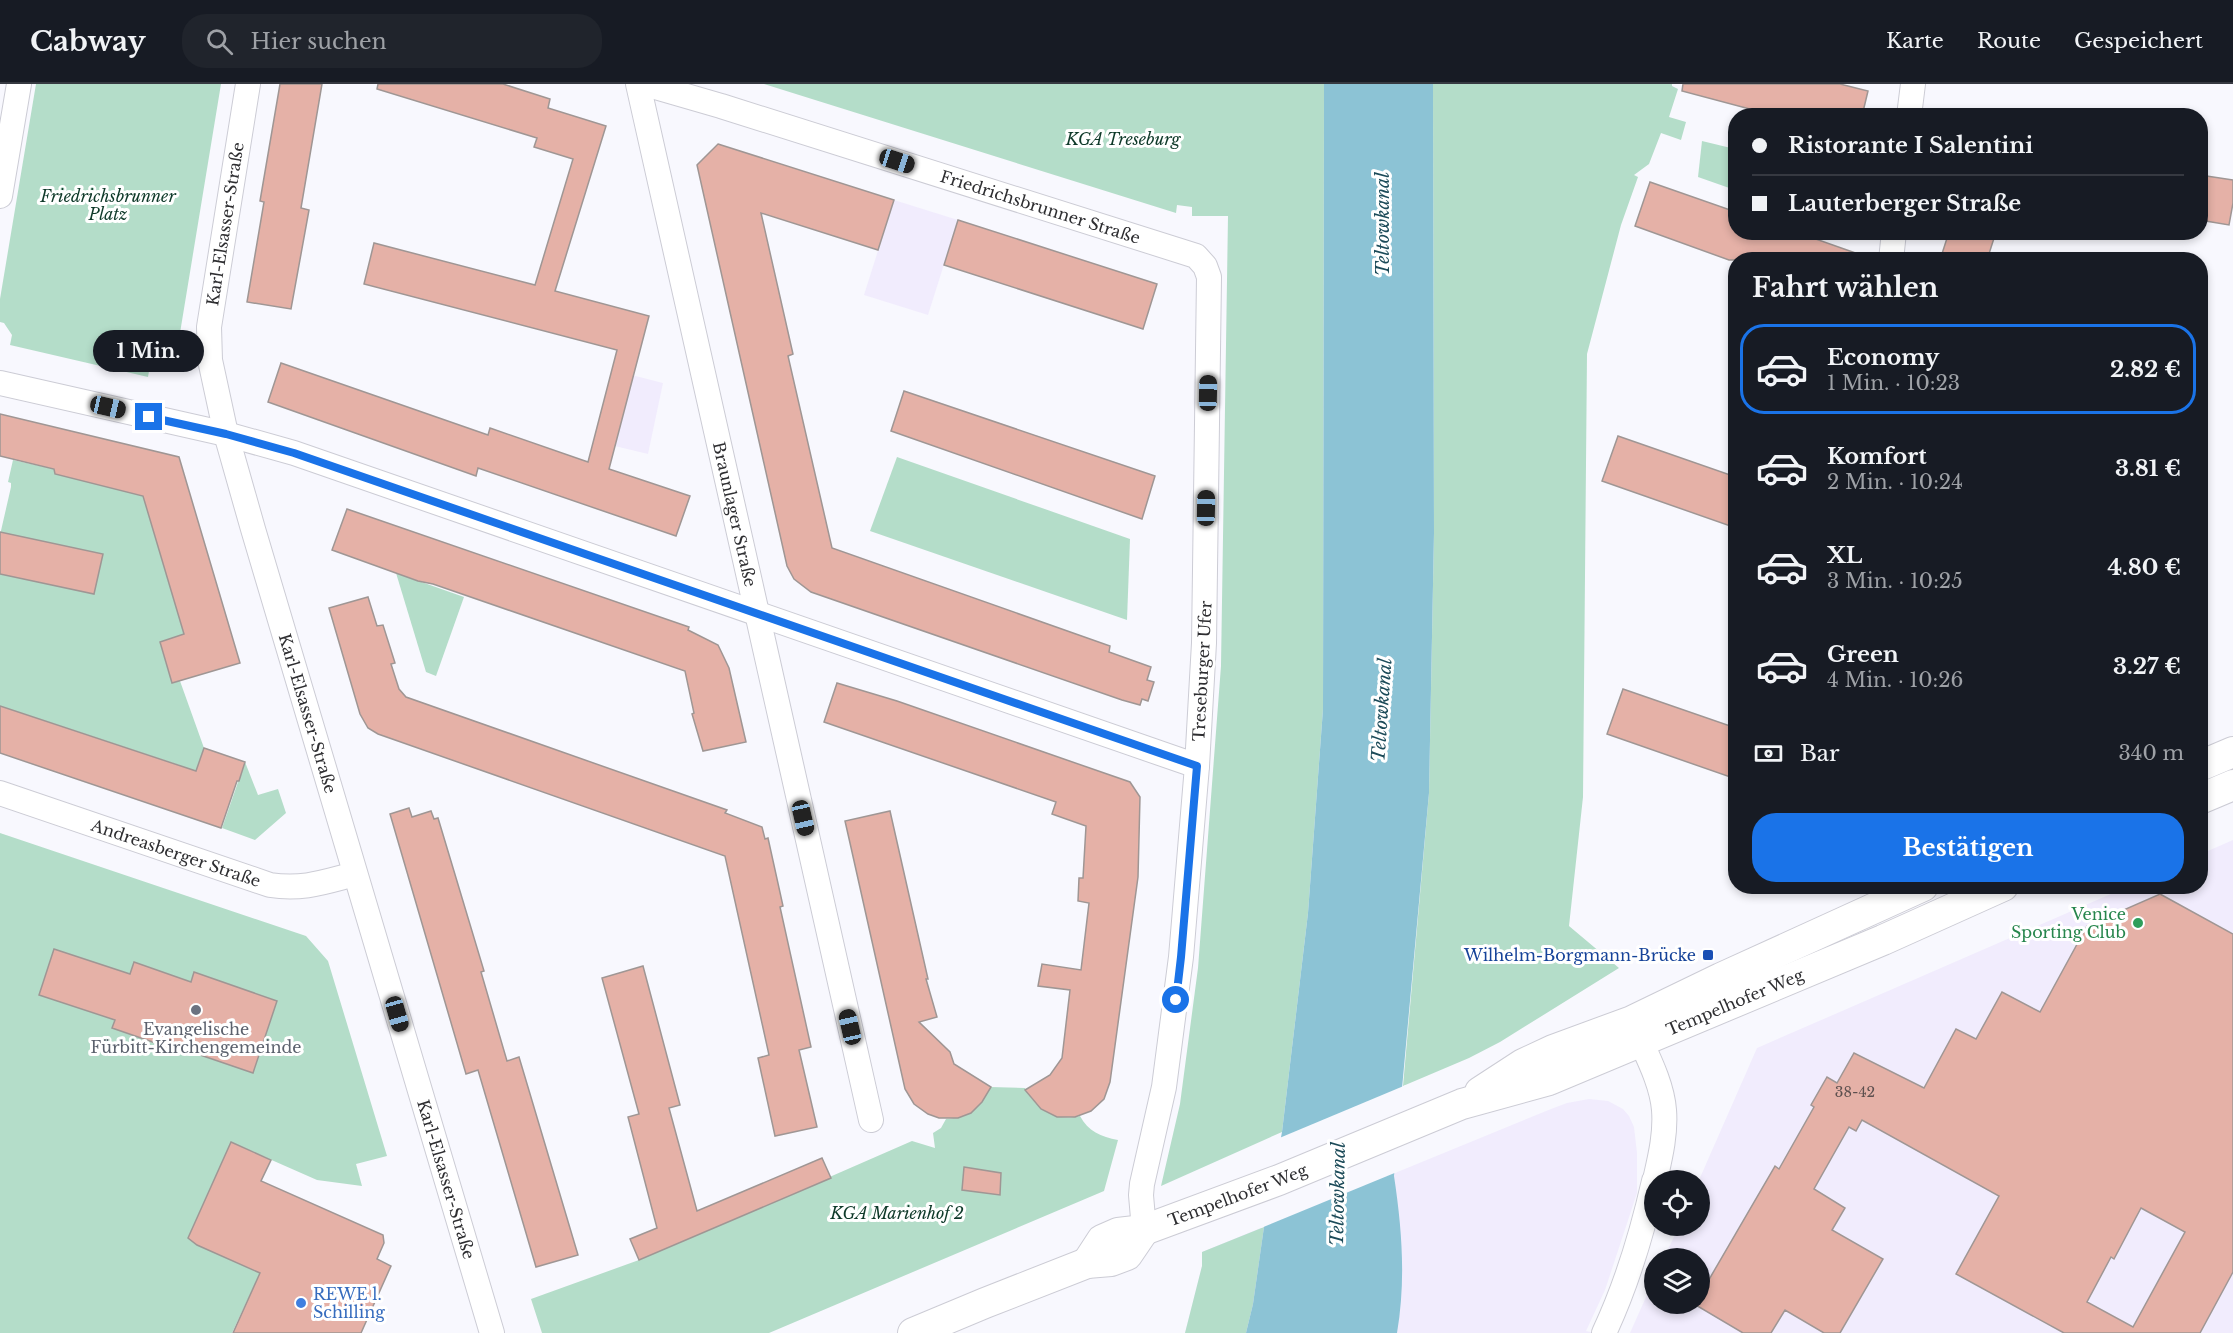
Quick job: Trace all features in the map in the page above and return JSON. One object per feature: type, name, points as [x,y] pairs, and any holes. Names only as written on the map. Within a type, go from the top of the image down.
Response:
[{"type":"street","points":[[0,196],[19,84]]},
{"type":"street","name":"Karl-Elsasser-Straße","points":[[248,84],[208,327],[210,360],[226,434],[492,1333]]},
{"type":"street","name":"Braunlager Straße","points":[[638,84],[871,1120]]},
{"type":"street","name":"Friedrichsbrunner Straße","points":[[645,84],[1196,256]]},
{"type":"street","points":[[1910,108],[1913,84]]},
{"type":"street","name":"Treseburger Ufer","points":[[1144,1230],[1141,1195],[1160,1112],[1181,957],[1197,766],[1204,643],[1209,277],[1205,266],[1196,256]]},
{"type":"street","points":[[0,383],[226,434],[294,453],[1197,766]]},
{"type":"street","points":[[2208,763],[2233,752]]},
{"type":"street","points":[[2208,796],[2233,785]]},
{"type":"street","name":"Andreasberger Straße","points":[[0,793],[270,885],[291,888],[309,887],[356,874]]},
{"type":"street","name":"Tempelhofer Weg","points":[[1144,1230],[1279,1180],[1462,1104],[1534,1086],[1636,1031],[1721,978],[1907,894]]},
{"type":"street","points":[[1925,894],[1935,917]]},
{"type":"street","name":"Tempelhofer Weg","points":[[1636,1031],[1935,917],[1985,894]]},
{"type":"street","points":[[1636,1031],[1660,1089],[1664,1110],[1664,1131],[1657,1170]]},
{"type":"street","points":[[1605,1333],[1644,1226]]},
{"type":"street","points":[[913,1333],[1087,1263],[1111,1261],[1127,1255],[1144,1230]]},
{"type":"shaded area","points":[[894,200],[958,220],[928,315],[864,295]]},
{"type":"shaded area","points":[[612,370],[663,383],[648,454],[594,441]]},
{"type":"shaded area","points":[[2233,840],[2233,1333],[1630,1333],[1644,1302],[1644,1314],[1710,1314],[1710,1248],[1669,1248],[1674,1236],[1710,1236],[1710,1170],[1703,1170],[1757,1048],[2111,894],[2208,894],[2208,851]]},
{"type":"shaded area","points":[[1589,1099],[1608,1101],[1623,1109],[1634,1127],[1637,1153],[1637,1193],[1605,1290],[1586,1331],[1595,1333],[1185,1333],[1202,1266],[1202,1252],[1551,1109]]},
{"type":"green space","name":"Friedrichsbrunner Platz","points":[[36,84],[221,84],[179,339],[156,331],[148,377],[10,345],[12,335],[4,323],[0,322],[0,299]]},
{"type":"green space","name":"KGA Treseburg","points":[[764,84],[1324,84],[1323,709],[1308,913],[1282,1132],[1161,1186],[1180,1104],[1198,968],[1221,666],[1228,216],[1192,216],[1192,207],[1177,205],[1176,213]]},
{"type":"green space","points":[[1433,84],[1672,84],[1678,89],[1669,117],[1686,122],[1681,140],[1661,133],[1649,164],[1634,175],[1638,177],[1621,225],[1587,354],[1583,797],[1569,926],[1619,968],[1500,1042],[1403,1086],[1429,793],[1434,533]]},
{"type":"green space","points":[[1702,141],[1728,147],[1728,188],[1698,177]]},
{"type":"green space","points":[[897,457],[1130,539],[1127,620],[870,531]]},
{"type":"green space","points":[[13,460],[54,469],[55,474],[143,494],[185,635],[160,643],[172,683],[180,681],[204,748],[194,776],[179,765],[0,706],[0,535],[11,487],[11,483],[8,482]]},
{"type":"green space","points":[[396,573],[464,597],[436,676],[426,672]]},
{"type":"green space","points":[[245,762],[258,795],[278,789],[286,813],[255,840],[222,828]]},
{"type":"green space","points":[[0,833],[306,936],[328,961],[387,1156],[356,1164],[362,1186],[317,1180],[231,1142],[188,1238],[260,1273],[232,1333],[0,1333]]},
{"type":"green space","name":"KGA Marienhof 2","points":[[990,1087],[1025,1088],[1035,1102],[1047,1112],[1062,1117],[1080,1116],[1087,1126],[1096,1132],[1118,1140],[1104,1191],[769,1333],[542,1333],[531,1299],[639,1260],[912,1141],[935,1148],[933,1133],[941,1128],[946,1119],[961,1116],[973,1110],[983,1100]]},
{"type":"green space","points":[[1264,1227],[1253,1304],[1246,1333],[1185,1333],[1202,1266],[1202,1252]]},
{"type":"water","name":"Teltowkanal","points":[[1324,84],[1433,84],[1434,533],[1429,793],[1394,1176],[1401,1235],[1400,1313],[1397,1333],[1246,1333],[1282,1132],[1308,913],[1323,709]]},
{"type":"pier","points":[[1406,1085],[1397,1172],[1261,1228],[1277,1139]]},
{"type":"building","points":[[280,84],[322,84],[301,208],[309,210],[291,309],[247,302],[264,202],[260,201]]},
{"type":"building","points":[[378,84],[503,84],[550,99],[548,108],[606,126],[555,291],[649,316],[609,469],[690,496],[676,536],[478,468],[476,476],[268,402],[281,363],[488,435],[490,428],[588,462],[617,350],[364,284],[374,243],[535,285],[573,159],[534,147],[537,138],[377,89]]},
{"type":"building","points":[[1683,84],[1840,84],[1868,91],[1864,108],[1746,108],[1682,91]]},
{"type":"building","points":[[718,144],[894,200],[878,250],[761,213],[793,354],[788,356],[832,548],[1110,646],[1109,652],[1151,667],[1147,680],[1154,682],[1148,701],[1142,699],[1140,705],[1122,700],[811,592],[794,579],[787,566],[697,165]]},
{"type":"building","points":[[2208,176],[2233,180],[2233,203],[2229,225],[2208,221]]},
{"type":"building","points":[[1650,182],[1728,209],[1728,240],[1819,240],[1853,252],[1728,252],[1728,260],[1635,226]]},
{"type":"building","points":[[958,220],[1157,284],[1143,329],[944,265]]},
{"type":"building","points":[[1946,240],[1993,240],[1990,252],[1943,252]]},
{"type":"building","points":[[904,391],[1155,476],[1142,519],[891,431]]},
{"type":"building","points":[[0,414],[179,457],[240,663],[172,683],[160,642],[184,634],[143,496],[55,474],[54,469],[0,456]]},
{"type":"building","points":[[1618,436],[1728,474],[1728,525],[1602,481]]},
{"type":"building","points":[[347,509],[689,627],[688,630],[718,645],[729,668],[746,742],[703,751],[692,714],[694,713],[685,671],[332,550]]},
{"type":"building","points":[[0,532],[103,554],[94,594],[0,574]]},
{"type":"building","points":[[368,597],[377,626],[383,625],[395,663],[391,664],[399,689],[406,697],[727,810],[725,813],[762,827],[765,839],[768,838],[783,906],[780,907],[811,1047],[799,1050],[817,1127],[775,1136],[758,1058],[769,1055],[725,856],[378,734],[368,728],[360,714],[329,608]]},
{"type":"building","points":[[837,683],[897,701],[1130,782],[1140,797],[1138,877],[1110,1082],[1104,1099],[1091,1111],[1075,1117],[1057,1117],[1041,1109],[1025,1090],[1050,1075],[1062,1058],[1070,990],[1038,986],[1042,964],[1081,970],[1089,903],[1078,901],[1079,878],[1083,878],[1086,826],[1052,814],[1056,802],[824,722]]},
{"type":"building","points":[[1623,689],[1728,725],[1728,776],[1607,734]]},
{"type":"building","points":[[0,706],[196,771],[204,748],[245,762],[221,828],[0,753]]},
{"type":"building","points":[[409,808],[412,817],[431,811],[434,819],[438,818],[484,971],[481,972],[507,1061],[519,1057],[578,1255],[536,1267],[478,1070],[466,1074],[390,814]]},
{"type":"building","points":[[890,811],[928,979],[926,979],[937,1017],[919,1022],[950,1052],[954,1064],[991,1087],[982,1102],[971,1113],[958,1118],[939,1118],[928,1114],[914,1104],[905,1089],[845,821]]},
{"type":"building","points":[[2160,894],[2233,934],[2233,1272],[2200,1333],[2064,1333],[1956,1274],[1999,1196],[1862,1120],[1856,1131],[1849,1127],[1814,1189],[1845,1208],[1832,1230],[1883,1259],[1840,1333],[1824,1333],[1785,1310],[1771,1333],[1743,1333],[1710,1313],[1710,1278],[1775,1166],[1779,1169],[1814,1107],[1811,1105],[1827,1077],[1837,1083],[1854,1053],[1924,1088],[1956,1029],[1976,1039],[2002,992],[2040,1012],[2087,926]],"holes":[[[2141,1208],[2185,1232],[2133,1327],[2087,1302],[2111,1257],[2114,1259]]]},
{"type":"building","name":"Evangelische Fürbitt-Kirchengemeinde","points":[[54,949],[130,974],[134,962],[191,982],[194,972],[277,1001],[253,1073],[112,1028],[115,1020],[39,995]]},
{"type":"building","points":[[643,966],[680,1105],[669,1108],[697,1211],[822,1158],[831,1178],[639,1260],[630,1239],[657,1228],[628,1117],[639,1114],[602,978]]},
{"type":"building","points":[[231,1142],[271,1160],[261,1181],[383,1235],[384,1243],[377,1259],[391,1266],[361,1333],[233,1333],[260,1273],[197,1245],[188,1238]]},
{"type":"building","points":[[964,1167],[1001,1173],[1000,1195],[962,1190]]},
{"type":"place","name":"Venice Sporting Club","points":[[2138,923]]},
{"type":"place","name":"Wilhelm-Borgmann-Brücke","points":[[1708,955]]},
{"type":"place","name":"Evangelische Fürbitt-Kirchengemeinde","points":[[196,1010]]},
{"type":"place","name":"REWE l. Schilling","points":[[301,1303]]},
{"type":"route","points":[[149,417],[226,434],[294,453],[1197,766],[1176,1000]]}]
